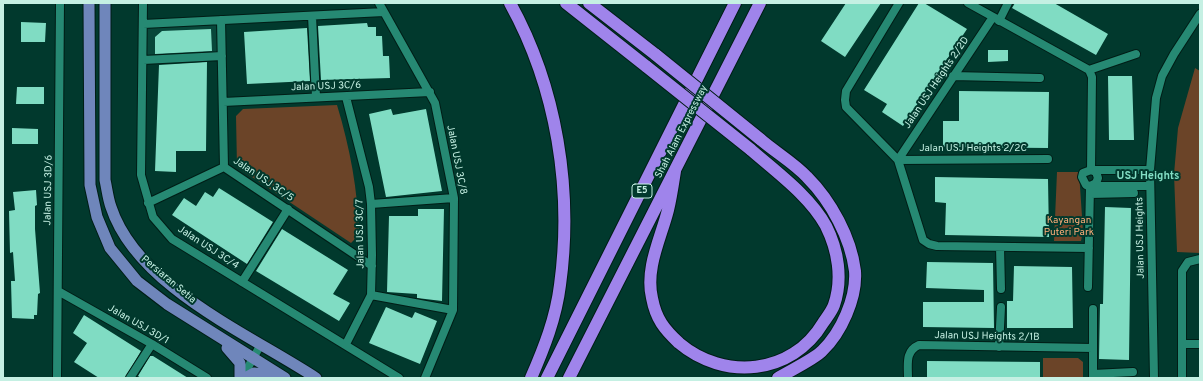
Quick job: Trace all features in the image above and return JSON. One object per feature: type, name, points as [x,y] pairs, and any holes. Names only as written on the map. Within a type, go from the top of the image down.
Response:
[{"type":"highway","points":[[510,3],[530,44],[542,78],[553,116],[563,172],[564,233],[560,286],[548,339],[532,378]]},
{"type":"highway","points":[[566,3],[750,149],[810,203],[825,225],[836,248],[839,274],[834,305],[814,338],[784,361],[750,370],[717,367],[691,355],[662,328],[651,298],[651,266],[668,209],[675,171]]},
{"type":"highway","points":[[589,3],[807,177],[827,202],[845,235],[855,271],[854,289],[844,322],[822,352],[778,378]]},
{"type":"highway","name":"Shah Alam Expressway","points":[[547,378],[735,3]]},
{"type":"highway","name":"Shah Alam Expressway","points":[[570,378],[760,3]]},
{"type":"main road","name":"Persiaran Setia","points":[[89,3],[90,185],[97,217],[110,248],[137,281],[167,304],[283,377]]},
{"type":"main road","name":"Persiaran Setia","points":[[106,7],[105,180],[111,208],[139,255],[161,277],[184,296],[260,346],[289,361],[316,378]]},
{"type":"main road","points":[[217,336],[240,363],[243,378],[254,373],[283,377]]},
{"type":"street","name":"Jalan USJ 3D/6","points":[[57,378],[60,3]]},
{"type":"street","name":"Jalan USJ 3C/4","points":[[143,3],[141,175],[153,217],[172,239],[346,344],[399,378]]},
{"type":"street","name":"Jalan USJ 3C/8","points":[[379,3],[435,102],[454,198],[453,310],[425,378]]},
{"type":"street","points":[[899,3],[846,91],[845,100],[846,107],[898,160],[924,240],[929,244],[937,246],[1089,248]]},
{"type":"street","points":[[968,3],[1089,70],[1092,77],[1090,170]]},
{"type":"street","name":"Jalan USJ Heights 2/2D","points":[[898,160],[953,76],[1008,3]]},
{"type":"street","points":[[143,24],[384,12]]},
{"type":"street","name":"Jalan USJ Heights","points":[[1154,378],[1150,170],[1156,98],[1162,76],[1174,54],[1200,14]]},
{"type":"street","points":[[312,16],[316,97]]},
{"type":"street","name":"Jalan USJ 3C/5","points":[[221,20],[224,166],[372,266]]},
{"type":"street","points":[[1089,70],[1136,54]]},
{"type":"street","points":[[143,60],[222,56]]},
{"type":"street","points":[[953,76],[1040,78]]},
{"type":"street","name":"Jalan USJ 3C/6","points":[[223,102],[430,92]]},
{"type":"street","name":"Jalan USJ 3C/7","points":[[346,97],[361,150],[372,204],[371,295],[346,344]]},
{"type":"street","name":"Jalan USJ Heights 2/2C","points":[[898,160],[1048,159]]},
{"type":"street","points":[[148,203],[224,166]]},
{"type":"street","points":[[1088,288],[1090,190],[1098,178],[1096,172],[1090,170]]},
{"type":"street","points":[[1134,193],[1090,190],[1082,177],[1083,173],[1090,170],[1150,170]]},
{"type":"street","points":[[1090,190],[1150,186]]},
{"type":"street","points":[[372,204],[454,198]]},
{"type":"street","points":[[242,282],[288,209]]},
{"type":"street","points":[[1000,247],[1001,289]]},
{"type":"street","points":[[1182,378],[1182,271],[1188,262],[1200,259]]},
{"type":"street","name":"Jalan USJ 3D/1","points":[[58,291],[152,344],[207,378]]},
{"type":"street","points":[[371,295],[453,310]]},
{"type":"street","points":[[999,347],[1001,307]]},
{"type":"street","points":[[1092,309],[1093,376],[1133,372]]},
{"type":"street","points":[[130,378],[152,344]]},
{"type":"street","points":[[1182,344],[1200,344]]},
{"type":"street","name":"Jalan USJ Heights 2/1B","points":[[908,378],[908,354],[913,348],[919,345],[1093,348]]},
{"type":"street","points":[[243,378],[260,346]]},
{"type":"shaded area","points":[[218,24],[219,54],[147,58],[147,27]]},
{"type":"green space","points":[[1195,68],[1200,71],[1200,253],[1177,252],[1174,174],[1178,128]]},
{"type":"green space","points":[[337,105],[346,137],[357,202],[359,235],[351,243],[237,167],[236,116],[243,109]]},
{"type":"green space","name":"Kayangan Puteri Park","points":[[1057,172],[1079,172],[1083,231],[1081,241],[1054,241]]},
{"type":"green space","points":[[1043,358],[1078,358],[1083,362],[1083,378],[1043,378]]},
{"type":"building","points":[[846,3],[881,3],[845,57],[821,41]]},
{"type":"building","points":[[919,3],[924,3],[967,29],[903,126],[882,112],[887,104],[864,90]]},
{"type":"building","points":[[1015,3],[1054,3],[1108,34],[1096,55],[1012,8]]},
{"type":"building","points":[[21,22],[46,23],[45,42],[21,42]]},
{"type":"building","points":[[367,23],[368,27],[376,27],[376,36],[382,36],[383,56],[389,56],[390,78],[321,80],[318,26]]},
{"type":"building","points":[[307,28],[310,81],[247,84],[244,32]]},
{"type":"building","points":[[211,29],[212,51],[155,54],[155,37],[162,31]]},
{"type":"building","points":[[988,50],[1008,50],[1008,61],[988,62]]},
{"type":"building","points":[[207,62],[206,151],[176,151],[176,172],[155,171],[159,65]]},
{"type":"building","points":[[1108,76],[1132,76],[1134,140],[1109,140]]},
{"type":"building","points":[[17,87],[44,87],[44,104],[16,104]]},
{"type":"building","points":[[959,91],[1049,92],[1048,148],[943,147],[943,121],[959,121]]},
{"type":"building","points":[[391,109],[393,115],[426,109],[442,191],[386,197],[369,114]]},
{"type":"building","points":[[12,128],[38,129],[38,144],[12,144]]},
{"type":"building","points":[[935,177],[1048,179],[1049,237],[945,235],[946,203],[935,202]]},
{"type":"building","points":[[219,188],[273,222],[247,264],[172,215],[184,198],[196,206],[205,192],[213,197]]},
{"type":"building","points":[[36,190],[37,205],[35,206],[35,229],[40,293],[38,294],[37,315],[34,315],[34,319],[12,318],[11,281],[15,281],[13,252],[10,253],[9,211],[15,210],[13,192]]},
{"type":"building","points":[[1105,207],[1131,208],[1129,360],[1099,359],[1100,304],[1103,304]]},
{"type":"building","points":[[418,209],[444,209],[442,301],[417,298],[417,294],[387,292],[389,216],[418,216]]},
{"type":"building","points":[[282,229],[348,270],[333,294],[350,303],[339,321],[256,271]]},
{"type":"building","points":[[927,262],[993,263],[994,328],[923,327],[923,302],[984,302],[984,290],[926,288]]},
{"type":"building","points":[[1014,266],[1072,267],[1073,328],[1007,328],[1007,301],[1013,301]]},
{"type":"building","points":[[386,307],[412,318],[415,312],[437,321],[420,364],[369,343]]},
{"type":"building","points":[[84,315],[141,351],[125,378],[99,378],[74,362],[87,343],[73,333]]},
{"type":"building","points":[[150,356],[153,356],[188,378],[141,378],[138,376]]},
{"type":"building","points":[[927,361],[1040,362],[1040,378],[927,378]]},
{"type":"district","name":"USJ Heights","points":[[1148,177]]}]
